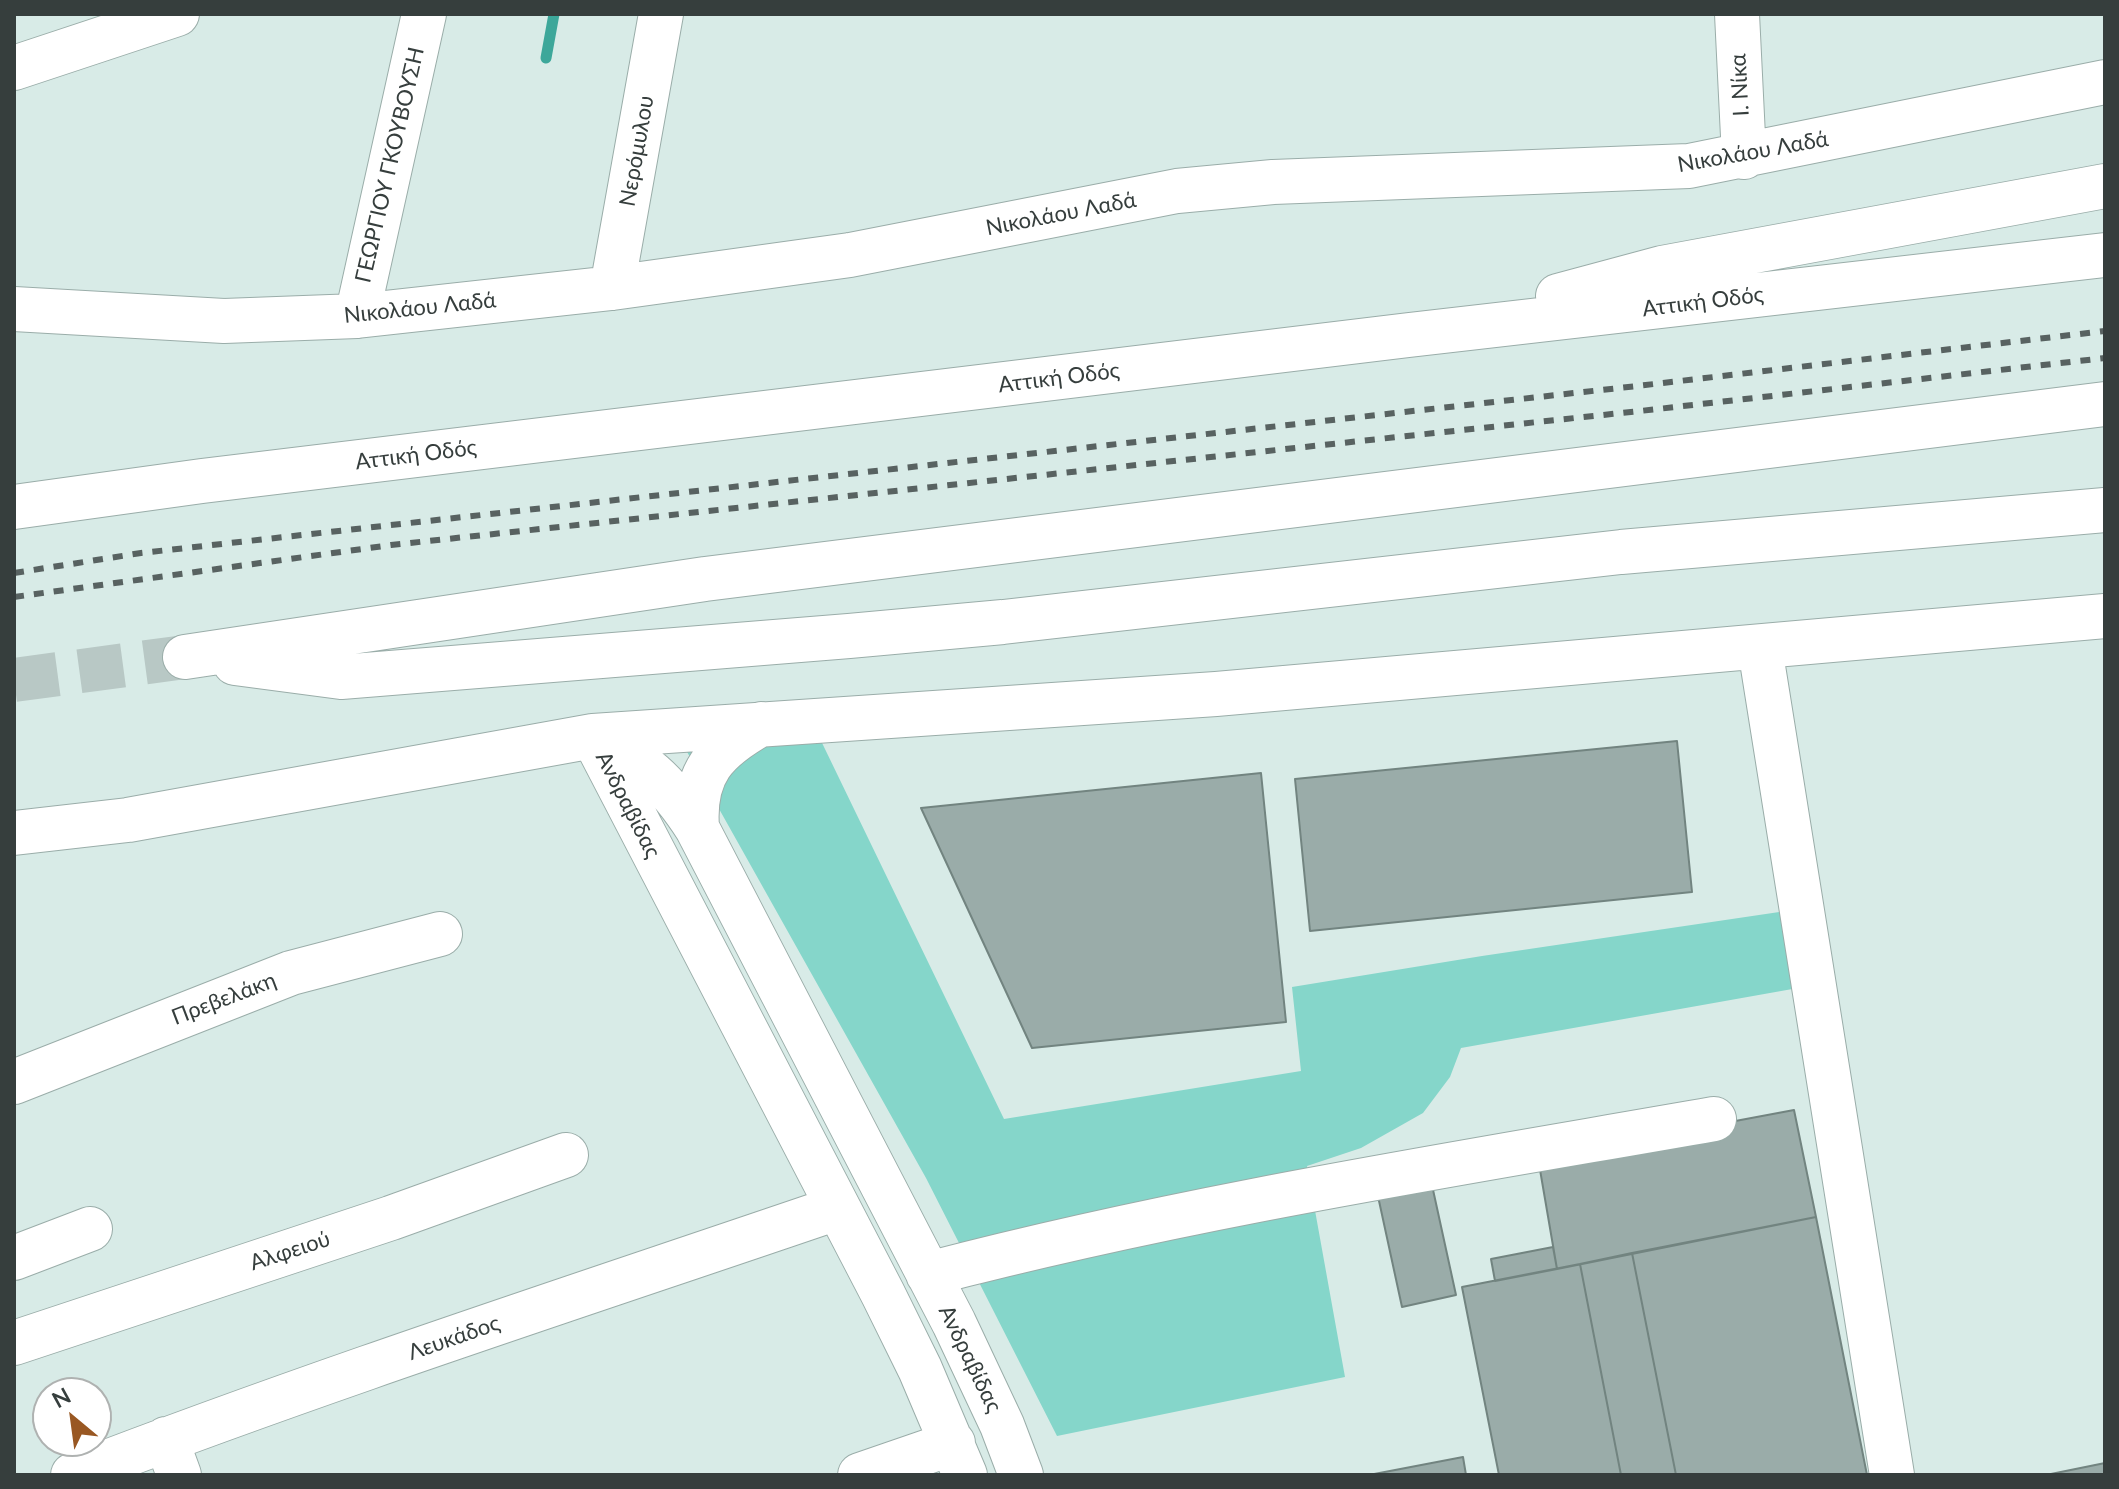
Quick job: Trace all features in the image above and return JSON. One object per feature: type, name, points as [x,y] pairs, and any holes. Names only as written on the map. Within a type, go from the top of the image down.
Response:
[{"type":"main road","points":[[14,68],[177,14]]},
{"type":"main road","name":"ΓΕΩΡΓΙΟΥ ΓΚΟΥΒΟΥΣΗ","points":[[357,316],[424,14]]},
{"type":"main road","name":"Νερόμυλου","points":[[612,288],[661,14]]},
{"type":"main road","name":"Ι. Νίκα","points":[[1737,14],[1744,157]]},
{"type":"main road","name":"Νικολάου Λαδά","points":[[14,309],[224,321],[357,316],[612,288],[850,255],[1177,191],[1273,182],[1689,166],[2105,82]]},
{"type":"main road","points":[[1409,335],[1662,268],[2105,186]]},
{"type":"main road","name":"Αττική Οδός","points":[[14,507],[202,481],[1409,335],[2105,255]]},
{"type":"main road","points":[[2105,404],[705,579],[185,657],[341,677],[357,676],[972,625],[1621,552],[2105,510]]},
{"type":"main road","points":[[14,833],[128,820],[593,736],[1216,694],[2105,616]]},
{"type":"main road","points":[[1760,648],[1892,1475]]},
{"type":"main road","points":[[697,828],[695,805],[700,782],[713,758],[736,738],[762,723]]},
{"type":"main road","name":"Ανδραβίδας","points":[[593,736],[653,772],[678,798],[697,828],[977,1370],[1021,1475]]},
{"type":"main road","name":"Ανδραβίδας","points":[[593,736],[920,1369],[959,1459]]},
{"type":"main road","name":"Πρεβελάκη","points":[[14,1082],[291,973],[440,934]]},
{"type":"main road","points":[[928,1274],[1090,1234],[1336,1185],[1714,1119]]},
{"type":"main road","name":"Αλφειού","points":[[14,1343],[391,1218],[566,1155]]},
{"type":"main road","name":"Λευκάδος","points":[[73,1475],[172,1457],[837,1208]]},
{"type":"main road","points":[[14,1258],[90,1229]]},
{"type":"main road","points":[[860,1475],[959,1459]]},
{"type":"green space","points":[[809,716],[1004,1119],[1301,1071],[1292,987],[1786,911],[1798,988],[1461,1048],[1450,1077],[1423,1113],[1361,1148],[1307,1166],[1345,1377],[1057,1436],[926,1178],[672,725]]},
{"type":"building","points":[[1677,741],[1692,892],[1310,931],[1295,779]]},
{"type":"building","points":[[1261,773],[1286,1022],[1032,1048],[921,808]]},
{"type":"building","points":[[1794,1110],[1816,1217],[1557,1269],[1538,1158]]},
{"type":"building","points":[[1430,1176],[1456,1295],[1402,1307],[1376,1187]]},
{"type":"building","points":[[1816,1217],[1867,1475],[1676,1475],[1632,1253]]},
{"type":"building","points":[[1553,1247],[1557,1269],[1495,1281],[1491,1259]]},
{"type":"building","points":[[1632,1253],[1676,1475],[1621,1475],[1580,1264]]},
{"type":"building","points":[[1580,1264],[1621,1475],[1499,1475],[1462,1287]]},
{"type":"building","points":[[1463,1457],[1466,1475],[1369,1475]]},
{"type":"building","points":[[2105,1463],[2105,1475],[2046,1475]]},
{"type":"waterway","points":[[546,58],[554,14]]},
{"type":"tunnel","points":[[14,680],[185,657]]},
{"type":"railway","points":[[14,573],[141,553],[2105,331]]},
{"type":"railway","points":[[14,597],[391,545],[2105,358]]}]
